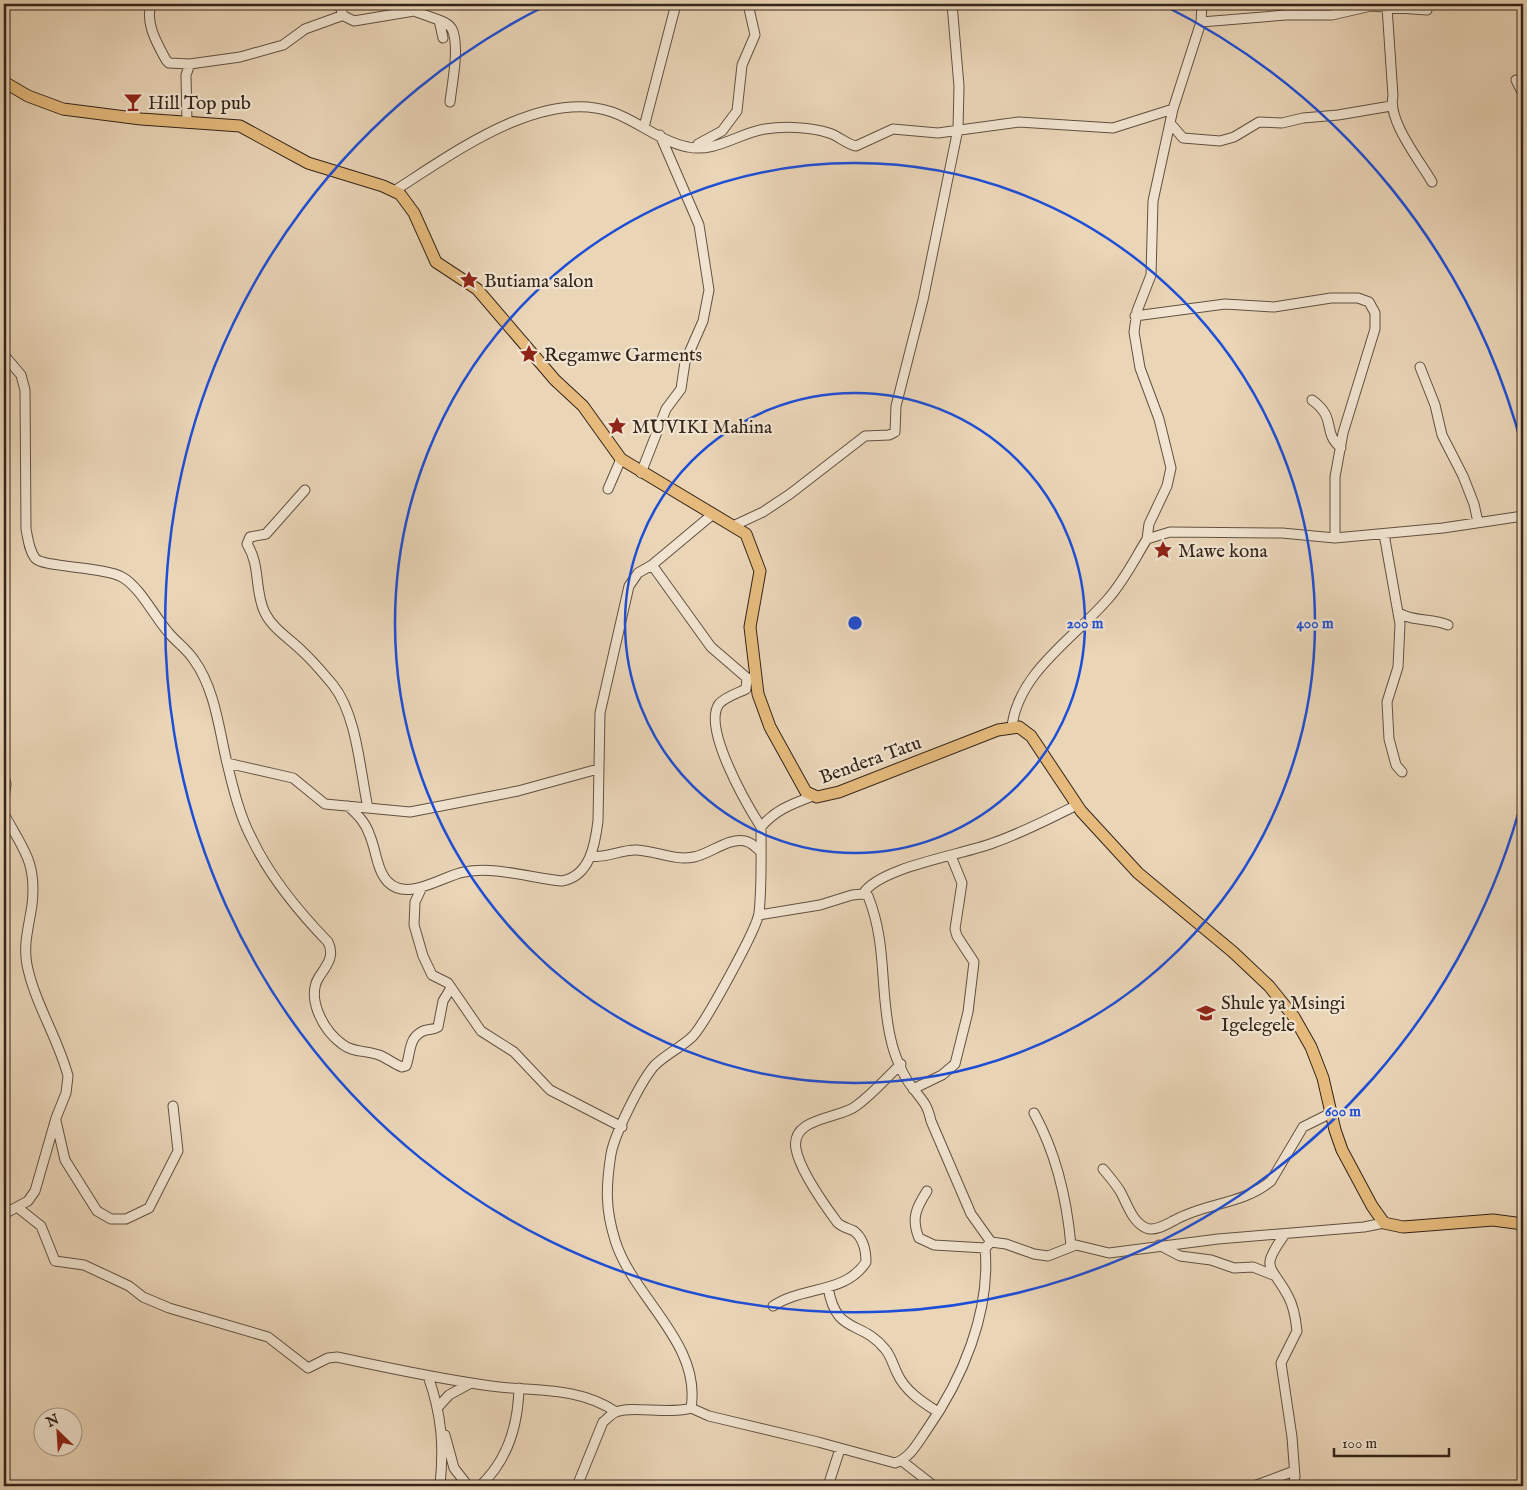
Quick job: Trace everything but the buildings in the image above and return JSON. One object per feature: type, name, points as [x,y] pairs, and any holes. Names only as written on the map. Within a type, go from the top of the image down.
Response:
[{"type":"main road","name":"Bendera Tatu","points":[[4,82],[28,96],[63,109],[187,123],[240,126],[308,163],[394,191],[414,213],[436,262],[477,289],[555,380],[583,406],[621,459],[641,473],[746,534],[760,571],[750,626],[751,679],[770,727],[806,792],[813,796],[823,797],[839,792],[1012,726]]},
{"type":"main road","points":[[1012,726],[1019,727],[1031,736],[1077,805],[1138,873],[1218,939],[1269,986],[1294,1017],[1311,1047],[1323,1078],[1330,1113],[1342,1150],[1372,1206],[1384,1223],[1402,1227],[1493,1220],[1523,1224]]},
{"type":"street","points":[[150,4],[148,12],[150,24],[166,60],[169,63],[190,64],[222,61],[274,48],[290,42],[305,30],[342,16],[354,21],[414,11],[448,24],[454,35],[454,61],[450,102]]},
{"type":"street","points":[[339,4],[342,16]]},
{"type":"street","points":[[644,127],[676,4]]},
{"type":"street","points":[[689,147],[708,141],[722,131],[735,116],[742,65],[755,36],[748,4]]},
{"type":"street","points":[[734,526],[763,512],[818,474],[865,436],[889,435],[895,432],[896,406],[923,300],[958,129],[959,86],[952,4]]},
{"type":"street","points":[[1012,726],[1017,704],[1036,674],[1112,595],[1122,582],[1147,539],[1149,524],[1167,486],[1171,468],[1160,419],[1140,368],[1134,332],[1135,316],[1151,275],[1153,253],[1152,211],[1173,109],[1201,22],[1202,4]]},
{"type":"street","points":[[1201,22],[1286,15],[1332,15],[1371,6],[1427,10]]},
{"type":"street","points":[[1387,7],[1393,96],[1391,106],[1401,130],[1432,182]]},
{"type":"street","points":[[439,20],[443,38]]},
{"type":"street","points":[[187,123],[186,75],[190,64]]},
{"type":"street","points":[[1516,80],[1523,94]]},
{"type":"street","points":[[1170,123],[1183,138],[1220,141],[1234,137],[1259,122],[1282,123],[1303,118],[1338,115],[1391,106]]},
{"type":"street","points":[[394,191],[477,139],[530,116],[569,108],[590,108],[612,112],[689,147],[710,146],[765,129],[820,131],[856,146],[893,129],[938,133],[1019,122],[1113,128],[1173,109]]},
{"type":"street","points":[[641,473],[666,409],[681,389],[684,362],[703,321],[709,290],[699,224],[660,135]]},
{"type":"street","points":[[1135,316],[1225,304],[1274,306],[1331,298],[1358,298],[1370,302],[1374,313],[1375,329],[1347,414],[1335,477],[1335,538]]},
{"type":"street","points":[[4,355],[21,375],[25,390],[26,529],[31,552],[36,560],[48,564],[111,572],[123,577],[134,586],[150,610],[193,658],[202,672],[219,722],[227,764],[251,838],[271,873],[328,942],[332,951],[331,957],[314,985],[313,995],[319,1015],[341,1044],[356,1051],[380,1055],[402,1067],[406,1066],[410,1044],[415,1037],[421,1032],[438,1027],[442,1001],[452,988]]},
{"type":"street","points":[[1420,368],[1435,405],[1442,435],[1463,476],[1474,504],[1478,522]]},
{"type":"street","points":[[1312,400],[1324,409],[1328,416],[1330,435],[1341,448]]},
{"type":"street","points":[[608,490],[621,459]]},
{"type":"street","points":[[306,490],[266,534],[250,537],[247,544],[256,562],[261,602],[265,614],[334,686],[343,702],[352,729],[368,808]]},
{"type":"street","points":[[348,806],[365,825],[382,873],[389,883],[404,888],[422,887],[451,876],[474,871],[562,881],[571,880],[579,874],[591,856],[598,820],[600,712],[625,596],[631,581],[638,572],[652,565],[713,514]]},
{"type":"street","points":[[1147,539],[1170,532],[1282,533],[1335,538],[1384,534],[1523,516]]},
{"type":"street","points":[[1384,534],[1399,613],[1400,643],[1398,667],[1387,702],[1391,752],[1396,765],[1402,772]]},
{"type":"street","points":[[652,565],[711,647],[751,679],[746,689],[720,703],[716,710],[724,756],[742,798],[761,827],[759,915],[703,1024],[691,1038],[672,1050],[653,1068],[633,1101],[612,1152],[605,1198],[615,1240],[640,1290],[674,1340],[687,1364],[692,1384],[691,1408]]},
{"type":"street","points":[[1399,613],[1406,617],[1435,620],[1448,625]]},
{"type":"street","points":[[227,764],[293,778],[325,804],[410,812],[518,791],[598,769]]},
{"type":"street","points":[[4,776],[6,784],[4,799]]},
{"type":"street","points":[[761,827],[770,816],[785,807],[813,796]]},
{"type":"street","points":[[759,915],[820,905],[863,894],[868,887],[882,877],[995,843],[1077,805]]},
{"type":"street","points":[[4,814],[26,849],[30,864],[33,895],[25,938],[27,967],[68,1076],[66,1093],[56,1118],[35,1191],[28,1200],[4,1214]]},
{"type":"street","points":[[591,856],[597,857],[623,851],[638,850],[693,858],[735,841],[746,841],[761,852]]},
{"type":"street","points":[[913,1089],[942,1075],[955,1064],[968,1012],[974,962],[957,936],[955,928],[962,883],[959,871],[951,856]]},
{"type":"street","points":[[422,887],[415,902],[414,913],[418,939],[430,971],[444,979],[452,988],[481,1030],[514,1052],[550,1090],[622,1126]]},
{"type":"street","points":[[17,1207],[41,1226],[55,1261],[84,1265],[129,1286],[143,1297],[169,1308],[268,1337],[308,1368],[328,1358],[337,1357],[471,1383],[586,1396],[602,1402],[616,1412],[680,1412],[691,1408],[709,1416],[818,1442],[888,1463],[902,1461],[914,1449],[957,1379],[978,1323],[988,1245],[971,1214],[931,1121],[928,1106],[913,1089],[900,1064],[891,1040],[882,950],[868,896],[863,894]]},
{"type":"street","points":[[773,1306],[798,1293],[828,1288],[854,1276],[866,1262],[866,1253],[855,1232],[841,1225],[818,1194],[798,1156],[796,1139],[800,1132],[811,1122],[854,1108],[900,1064]]},
{"type":"street","points":[[56,1118],[64,1160],[97,1211],[107,1218],[126,1219],[149,1208],[178,1151],[173,1106]]},
{"type":"street","points":[[1034,1113],[1048,1138],[1055,1162],[1070,1229],[1071,1246]]},
{"type":"street","points":[[1103,1169],[1120,1191],[1135,1218],[1144,1227],[1155,1228],[1191,1211],[1226,1204],[1265,1186],[1271,1181],[1303,1127],[1330,1113]]},
{"type":"street","points":[[927,1191],[916,1208],[913,1219],[919,1238],[934,1245],[1006,1244],[1042,1256],[1048,1256],[1071,1246],[1109,1252],[1159,1245],[1384,1223]]},
{"type":"street","points":[[1285,1234],[1271,1256],[1273,1275],[1290,1298],[1298,1331],[1281,1363],[1292,1437],[1293,1486]]},
{"type":"street","points":[[1159,1245],[1180,1256],[1211,1260],[1230,1268],[1253,1267],[1273,1275]]},
{"type":"street","points":[[828,1288],[834,1312],[841,1320],[879,1342],[892,1358],[898,1375],[905,1386],[918,1399],[938,1412]]},
{"type":"street","points":[[428,1376],[439,1406],[442,1426],[454,1468],[468,1486]]},
{"type":"street","points":[[439,1406],[449,1394],[471,1383]]},
{"type":"street","points":[[480,1486],[495,1472],[503,1455],[518,1409],[519,1388]]},
{"type":"street","points":[[577,1486],[603,1422],[616,1412]]},
{"type":"street","points":[[440,1486],[442,1426]]},
{"type":"street","points":[[828,1486],[840,1450]]},
{"type":"street","points":[[902,1461],[934,1486]]},
{"type":"street","points":[[1254,1486],[1294,1471]]},
{"type":"place","name":"Hill Top pub","points":[[133,102]]},
{"type":"place","name":"Butiama salon","points":[[469,280]]},
{"type":"place","name":"Regamwe Garments","points":[[529,354]]},
{"type":"place","name":"MUVIKI Mahina","points":[[617,426]]},
{"type":"place","name":"Mawe kona","points":[[1163,550]]},
{"type":"place","name":"Shule ya Msingi Igelegele","points":[[1206,1013]]}]
